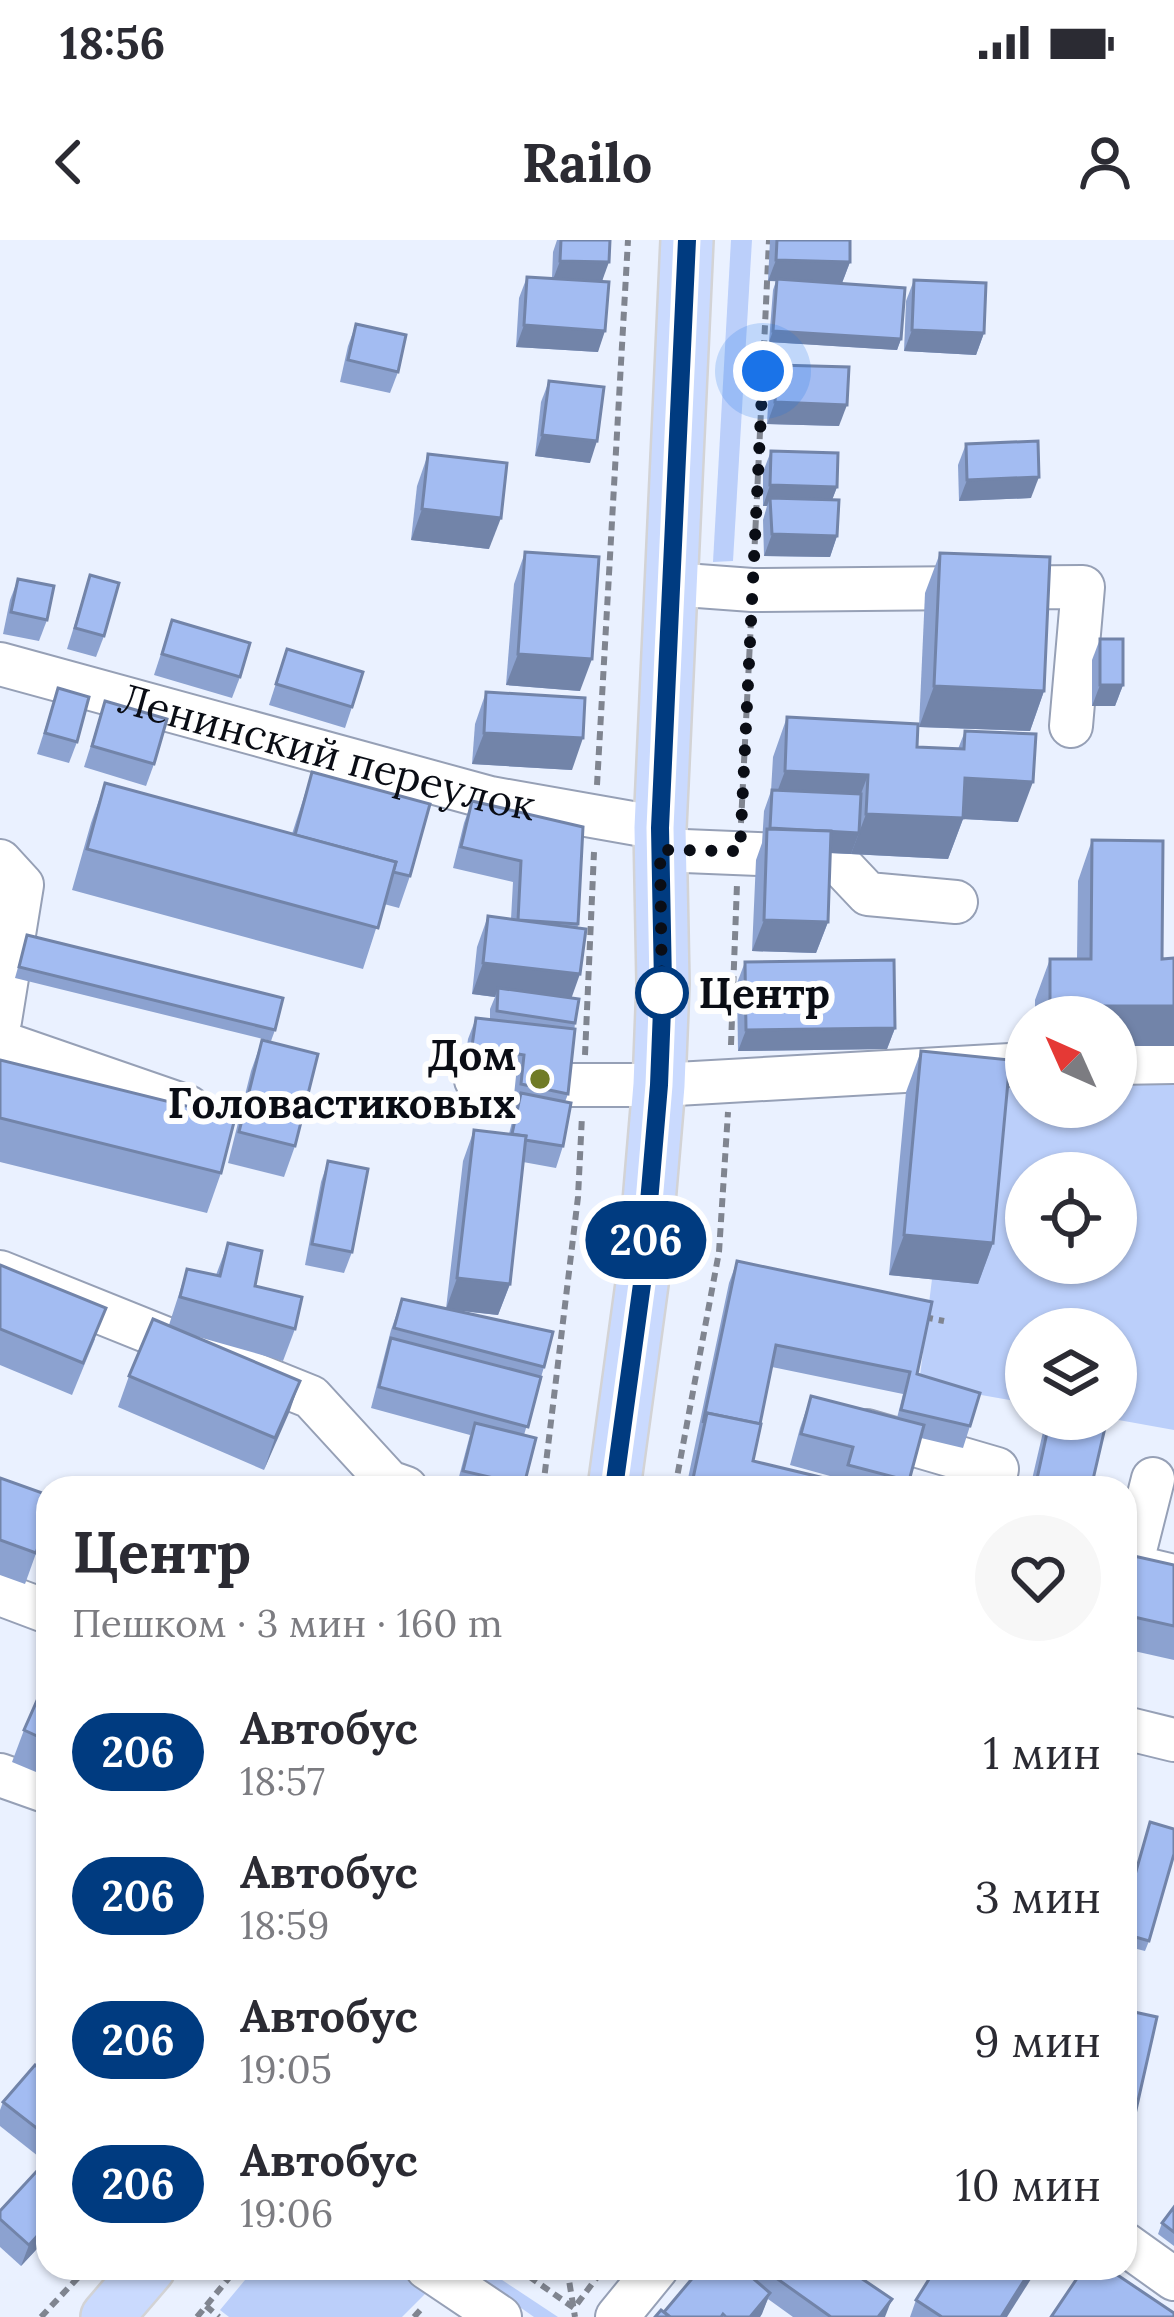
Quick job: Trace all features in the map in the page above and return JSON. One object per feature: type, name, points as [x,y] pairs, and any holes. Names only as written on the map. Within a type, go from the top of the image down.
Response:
[{"type":"main road","points":[[616,1476],[642,1284],[659,1085],[660,839],[687,240]]},
{"type":"main road","points":[[106,2317],[138,2280]]},
{"type":"street","points":[[671,584],[752,590],[1083,587],[1071,726]]},
{"type":"street","name":"Ленинский переулок","points":[[0,666],[490,798],[595,817],[660,839],[740,851],[833,857],[868,894],[956,902]]},
{"type":"street","points":[[0,861],[22,885],[0,1022]]},
{"type":"street","points":[[0,1042],[188,1107]]},
{"type":"street","points":[[1137,1063],[1174,1062]]},
{"type":"street","points":[[573,1086],[1005,1065]]},
{"type":"street","points":[[0,1272],[311,1397],[383,1476]]},
{"type":"street","points":[[836,1421],[997,1469],[996,1476]]},
{"type":"street","points":[[1137,1542],[1153,1479]]},
{"type":"street","points":[[1137,1567],[1174,1576]]},
{"type":"street","points":[[0,1594],[36,1608]]},
{"type":"street","points":[[1137,1731],[1174,1740]]},
{"type":"street","points":[[0,1774],[36,1788]]},
{"type":"street","points":[[1137,2253],[1174,2279]]},
{"type":"street","points":[[445,2280],[500,2317]]},
{"type":"street","points":[[617,2317],[648,2280]]},
{"type":"path","points":[[544,1476],[578,1197],[573,1086],[595,817],[628,240]]},
{"type":"path","points":[[677,1476],[719,1252],[769,240]]},
{"type":"path","points":[[922,1316],[944,1321]]},
{"type":"path","points":[[41,2317],[76,2280]]},
{"type":"path","points":[[196,2317],[227,2280]]},
{"type":"path","points":[[533,2280],[574,2312]]},
{"type":"path","points":[[569,2280],[574,2312]]},
{"type":"path","points":[[574,2312],[596,2280]]},
{"type":"path","points":[[206,2306],[219,2317]]},
{"type":"shaded area","points":[[731,240],[752,240],[733,561],[713,562]]},
{"type":"shaded area","points":[[1137,1073],[1174,1074],[1174,1430],[1137,1423],[1137,1308],[1005,1308],[1005,1399],[919,1384],[932,1279],[978,1283],[996,1100],[1005,1089],[1005,1128],[1137,1128]]},
{"type":"shaded area","points":[[245,2280],[413,2280],[428,2291],[402,2317],[229,2317],[220,2310]]},
{"type":"shaded area","points":[[481,2280],[502,2280],[558,2317],[534,2317]]},
{"type":"building","points":[[561,240],[610,240],[609,262],[560,261]]},
{"type":"building","points":[[777,240],[850,240],[850,262],[776,260]]},
{"type":"building","points":[[527,277],[609,282],[605,331],[524,325]]},
{"type":"building","points":[[777,279],[905,288],[901,339],[773,331]]},
{"type":"building","points":[[914,280],[986,283],[984,333],[912,330]]},
{"type":"building","points":[[356,324],[406,335],[398,372],[348,360]]},
{"type":"building","points":[[777,365],[849,367],[847,405],[775,402]]},
{"type":"building","points":[[549,381],[604,387],[597,441],[542,435]]},
{"type":"building","points":[[1038,441],[1039,477],[967,480],[966,444]]},
{"type":"building","points":[[771,451],[838,453],[837,487],[770,485]]},
{"type":"building","points":[[428,454],[507,463],[501,518],[422,509]]},
{"type":"building","points":[[770,498],[839,500],[837,536],[772,534]]},
{"type":"building","points":[[525,552],[599,557],[592,659],[518,654]]},
{"type":"building","points":[[940,553],[1050,557],[1044,691],[934,686]]},
{"type":"building","points":[[90,575],[119,583],[104,636],[75,628]]},
{"type":"building","points":[[18,579],[54,586],[47,620],[11,612]]},
{"type":"building","points":[[172,620],[250,643],[240,677],[162,654]]},
{"type":"building","points":[[1100,639],[1123,639],[1123,685],[1100,685]]},
{"type":"building","points":[[287,649],[363,672],[352,707],[276,684]]},
{"type":"building","points":[[58,688],[89,697],[77,742],[45,733]]},
{"type":"building","points":[[486,692],[585,698],[583,738],[484,733]]},
{"type":"building","points":[[105,701],[167,719],[154,764],[92,746]]},
{"type":"building","points":[[787,717],[918,724],[917,747],[964,749],[965,731],[1036,734],[1033,782],[965,778],[963,818],[866,814],[868,775],[785,771]]},
{"type":"building","points":[[312,772],[430,804],[410,876],[393,872],[396,862],[295,835]]},
{"type":"building","points":[[105,783],[396,862],[378,928],[87,849]]},
{"type":"building","points":[[772,790],[861,794],[859,833],[770,828]]},
{"type":"building","points":[[472,801],[583,827],[578,924],[518,920],[521,861],[461,847]]},
{"type":"building","points":[[767,829],[831,831],[828,922],[764,920]]},
{"type":"building","points":[[1092,840],[1163,841],[1162,959],[1174,958],[1174,1006],[1137,1006],[1137,996],[1050,996],[1050,959],[1091,959]]},
{"type":"building","points":[[488,916],[586,929],[580,974],[483,963]]},
{"type":"building","points":[[27,935],[283,998],[275,1030],[19,967]]},
{"type":"building","points":[[894,960],[895,1028],[746,1030],[745,962]]},
{"type":"building","points":[[498,988],[579,999],[575,1023],[497,1011]]},
{"type":"building","points":[[476,1018],[575,1029],[568,1094],[521,1084],[524,1055],[472,1046]]},
{"type":"building","points":[[262,1040],[318,1054],[295,1146],[239,1132]]},
{"type":"building","points":[[921,1051],[1005,1059],[993,1243],[904,1235]]},
{"type":"building","points":[[0,1060],[235,1118],[221,1173],[0,1118]]},
{"type":"building","points":[[521,1093],[571,1103],[563,1146],[512,1134]]},
{"type":"building","points":[[474,1130],[526,1136],[510,1284],[457,1278]]},
{"type":"building","points":[[328,1161],[368,1169],[352,1252],[312,1244]]},
{"type":"building","points":[[228,1243],[262,1251],[255,1286],[302,1297],[295,1329],[180,1297],[187,1269],[220,1276]]},
{"type":"building","points":[[737,1261],[932,1302],[917,1374],[980,1393],[970,1426],[901,1410],[910,1372],[776,1345],[760,1424],[707,1413],[703,1423]]},
{"type":"building","points":[[0,1265],[106,1308],[83,1363],[0,1329]]},
{"type":"building","points":[[402,1299],[553,1332],[544,1367],[394,1328]]},
{"type":"building","points":[[153,1319],[300,1381],[275,1438],[129,1376]]},
{"type":"building","points":[[391,1338],[541,1377],[528,1427],[379,1387]]},
{"type":"building","points":[[811,1396],[924,1425],[910,1476],[848,1465],[853,1447],[801,1434]]},
{"type":"building","points":[[707,1413],[761,1424],[753,1461],[816,1476],[694,1476]]},
{"type":"building","points":[[475,1423],[536,1438],[526,1476],[463,1471]]},
{"type":"building","points":[[1045,1440],[1102,1440],[1094,1476],[1038,1476]]},
{"type":"building","points":[[0,1478],[36,1491],[36,1553],[0,1540]]},
{"type":"building","points":[[1137,1557],[1174,1565],[1174,1626],[1137,1618]]},
{"type":"building","points":[[36,1703],[36,1736],[24,1730]]},
{"type":"building","points":[[1150,1822],[1174,1829],[1174,1854],[1149,1941],[1137,1938],[1137,1868]]},
{"type":"building","points":[[1137,2013],[1157,2017],[1137,2105]]},
{"type":"building","points":[[35,2065],[36,2066],[36,2128],[3,2102]]},
{"type":"building","points":[[36,2172],[36,2237],[29,2245],[0,2219],[0,2211]]},
{"type":"building","points":[[1174,2207],[1174,2232],[1162,2223]]},
{"type":"building","points":[[691,2280],[755,2280],[770,2293],[750,2317],[670,2317],[664,2312]]},
{"type":"building","points":[[779,2280],[864,2280],[892,2299],[878,2317],[831,2317]]},
{"type":"building","points":[[928,2280],[1024,2280],[1001,2317],[942,2317],[916,2300]]},
{"type":"building","points":[[1076,2280],[1125,2280],[1174,2313],[1174,2317],[1051,2317]]},
{"type":"bus line","name":"206","points":[[616,1476],[642,1284],[659,1085],[663,984],[660,828],[687,240]]},
{"type":"place","name":"Центр","points":[[662,993]]},
{"type":"place","name":"Дом Головастиковых","points":[[540,1079]]},
{"type":"route","points":[[662,993],[660,850],[740,851],[763,371]]}]
